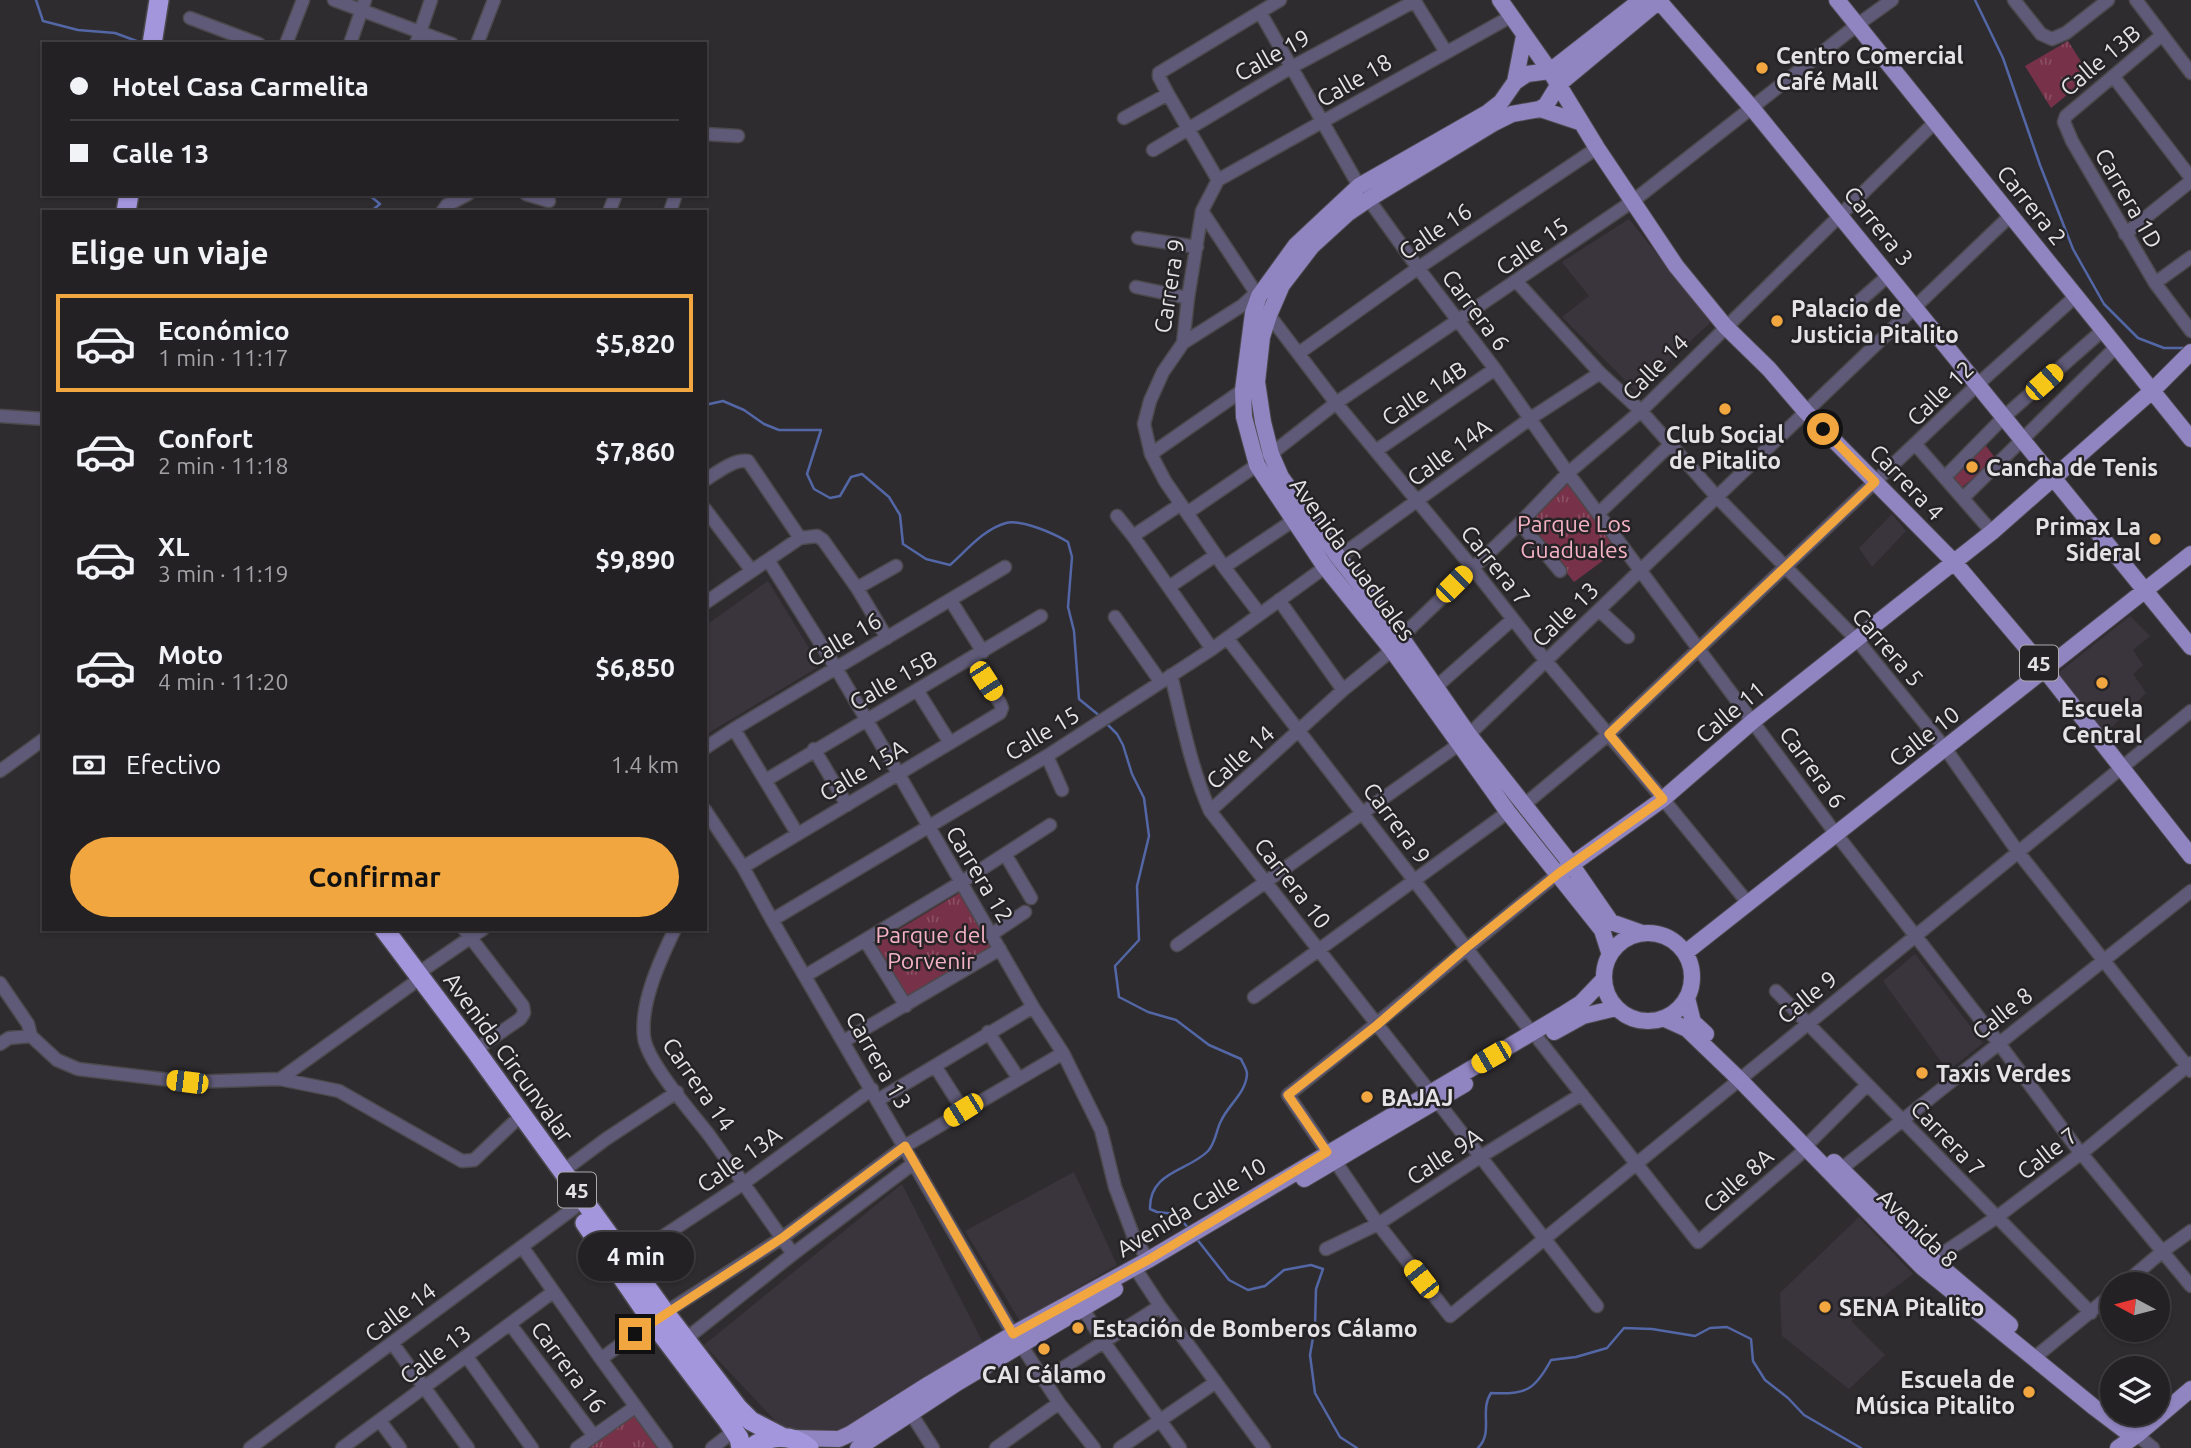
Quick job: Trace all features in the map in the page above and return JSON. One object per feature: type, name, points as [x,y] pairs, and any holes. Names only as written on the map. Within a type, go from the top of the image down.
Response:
[{"type":"highway","points":[[152,42],[159,0]]},
{"type":"highway","points":[[163,42],[169,0]]},
{"type":"highway","name":"Avenida Circunvalar","points":[[370,931],[475,1050],[627,1260],[659,1317]]},
{"type":"highway","name":"Avenida Circunvalar","points":[[385,931],[414,979],[513,1124],[679,1344],[738,1439]]},
{"type":"highway","name":"Avenida Circunvalar","points":[[679,1344],[751,1421],[809,1448]]},
{"type":"highway","points":[[751,1448],[769,1438],[785,1437]]},
{"type":"main road","name":"Carrera 4","points":[[1500,0],[1555,78],[1597,148],[1676,266],[1726,326],[1769,369],[1806,412],[1954,562],[2044,670],[2191,856]]},
{"type":"main road","points":[[1540,109],[1551,100],[1555,78],[1641,0]]},
{"type":"main road","name":"Carrera 2","points":[[1837,0],[2191,439]]},
{"type":"main road","points":[[1515,82],[1527,74],[1555,78],[1659,1]]},
{"type":"main road","name":"Carrera 3","points":[[1659,1],[1841,215],[2191,647]]},
{"type":"main road","points":[[1515,82],[1524,36]]},
{"type":"main road","name":"Avenida Guaduales","points":[[1515,82],[1501,102],[1487,113],[1364,192],[1296,245],[1257,294],[1250,332],[1244,417],[1257,465],[1325,568],[1436,687],[1464,740],[1508,812],[1565,869],[1611,922],[1642,933]]},
{"type":"main road","points":[[1540,109],[1582,123]]},
{"type":"main road","name":"Avenida Guaduales","points":[[1540,109],[1512,114],[1364,192],[1347,215],[1312,246],[1282,285],[1262,337],[1257,382],[1262,422],[1281,477],[1464,740],[1524,805],[1602,930],[1610,955]]},
{"type":"main road","name":"Calle 11","points":[[1565,869],[1663,799],[1753,721],[1993,532],[2188,356]]},
{"type":"main road","name":"Calle 10","points":[[1685,953],[2191,554]]},
{"type":"main road","points":[[1642,933],[1654,933],[1677,943],[1685,953],[1692,975],[1691,987],[1678,1010],[1665,1019],[1644,1022],[1633,1020],[1616,1008],[1605,990],[1604,979],[1610,955],[1623,940],[1642,933]]},
{"type":"main road","name":"Avenida Calle 10","points":[[785,1437],[839,1439],[929,1384],[1083,1309],[1198,1236],[1536,1036],[1581,1003],[1604,979]]},
{"type":"main road","name":"Avenida 8","points":[[1687,998],[1693,1022],[1809,1145],[1927,1264],[2038,1354],[2124,1430],[2137,1435]]},
{"type":"main road","name":"Avenida Calle 10","points":[[1536,1036],[1584,1016],[1616,1008]]},
{"type":"main road","name":"Avenida 8","points":[[1665,1019],[1687,1029],[1744,1077]]},
{"type":"main road","name":"Avenida 8","points":[[1809,1145],[1841,1169],[1927,1264]]},
{"type":"main road","name":"Avenida Calle 10","points":[[858,1448],[1017,1339],[1148,1260],[1198,1236]]},
{"type":"main road","name":"Avenida 8","points":[[2038,1354],[2100,1399]]},
{"type":"main road","points":[[2118,1448],[2191,1389]]},
{"type":"main road","points":[[2133,1426],[2137,1435]]},
{"type":"street","points":[[287,42],[303,0]]},
{"type":"street","points":[[334,0],[364,5],[418,38],[441,42]]},
{"type":"street","points":[[418,38],[431,0]]},
{"type":"street","points":[[478,42],[494,0]]},
{"type":"street","points":[[1219,180],[1168,94],[1159,73],[1280,0]]},
{"type":"street","name":"Calle 15","points":[[1133,536],[1257,465],[1336,403],[1633,201],[1892,0]]},
{"type":"street","points":[[2014,0],[2041,34],[2052,39],[2066,33],[2109,0]]},
{"type":"street","points":[[1415,1],[1446,52]]},
{"type":"street","name":"Calle 19","points":[[1153,150],[1290,68],[1415,1]]},
{"type":"street","points":[[2141,2],[2162,35],[2188,65]]},
{"type":"street","points":[[351,42],[364,5]]},
{"type":"street","name":"Carrera 6","points":[[1260,12],[1364,192],[1418,268],[1531,418],[1640,571],[1915,937],[2081,1153],[2191,1286]]},
{"type":"street","name":"Calle 18","points":[[1219,180],[1510,17]]},
{"type":"street","points":[[190,18],[254,42]]},
{"type":"street","name":"Calle 13B","points":[[2066,116],[2162,35]]},
{"type":"street","points":[[2113,76],[2191,180],[2125,234]]},
{"type":"street","points":[[1125,118],[1168,94]]},
{"type":"street","name":"Carrera 1D","points":[[2066,116],[2064,122],[2072,141],[2125,234],[2155,283],[2191,331]]},
{"type":"street","name":"Calle 14","points":[[1210,811],[1396,643],[1568,473],[1641,411],[1935,122]]},
{"type":"street","points":[[707,134],[738,136]]},
{"type":"street","name":"Calle 16","points":[[1299,352],[1597,148]]},
{"type":"street","name":"Carrera 9","points":[[1219,180],[1202,211],[1183,344],[1163,372],[1150,401],[1144,424],[1151,454],[1224,567],[1259,613]]},
{"type":"street","points":[[444,204],[463,196]]},
{"type":"street","points":[[532,196],[548,202]]},
{"type":"street","points":[[1183,344],[1257,294],[1202,211]]},
{"type":"street","name":"Calle 13","points":[[1177,945],[1464,740],[2010,216]]},
{"type":"street","points":[[1139,237],[1196,247]]},
{"type":"street","points":[[2155,283],[2191,257]]},
{"type":"street","points":[[1847,312],[1889,275]]},
{"type":"street","name":"Carrera 5","points":[[1517,282],[1600,373],[1641,411],[1717,496],[1857,640],[1945,748],[2018,852],[2190,1067]]},
{"type":"street","points":[[1136,287],[1188,298]]},
{"type":"street","name":"Calle 12","points":[[1524,805],[1609,734],[1977,385],[2077,296]]},
{"type":"street","name":"Carrera 7","points":[[1269,314],[1336,403],[1748,904]]},
{"type":"street","points":[[1945,477],[2005,416],[2103,330]]},
{"type":"street","points":[[1963,498],[2117,346]]},
{"type":"street","name":"Calle 14B","points":[[1377,450],[1495,369]]},
{"type":"street","name":"Calle 14A","points":[[1325,568],[1531,418],[1600,373]]},
{"type":"street","points":[[1151,454],[1244,390]]},
{"type":"street","points":[[0,416],[42,419]]},
{"type":"street","points":[[1599,513],[1671,444]]},
{"type":"street","points":[[1916,445],[1993,532]]},
{"type":"street","points":[[707,479],[742,460],[748,461],[800,538]]},
{"type":"street","points":[[707,512],[751,571]]},
{"type":"street","points":[[1117,516],[1212,649]]},
{"type":"street","points":[[1224,567],[1294,520]]},
{"type":"street","points":[[1520,523],[1560,571]]},
{"type":"street","points":[[707,602],[800,538],[817,536],[823,540],[857,587],[887,638]]},
{"type":"street","points":[[1169,587],[1216,555]]},
{"type":"street","name":"Carrera 12","points":[[768,560],[836,668],[1033,1007],[1063,1053],[1101,1130],[1115,1187],[1133,1235],[1148,1260]]},
{"type":"street","points":[[857,587],[896,566]]},
{"type":"street","name":"Calle 16","points":[[707,747],[1004,567]]},
{"type":"street","name":"Calle 15","points":[[772,920],[1095,726],[1212,649],[1325,568]]},
{"type":"street","points":[[1279,600],[1343,690]]},
{"type":"street","points":[[951,601],[977,655]]},
{"type":"street","points":[[1599,610],[1628,637]]},
{"type":"street","name":"Calle 15B","points":[[766,780],[1041,616]]},
{"type":"street","name":"Carrera 10","points":[[1115,617],[1165,678],[1201,792],[1210,811],[1597,1306]]},
{"type":"street","points":[[1436,687],[1513,619]]},
{"type":"street","name":"Carrera 9","points":[[1227,638],[1466,948],[1698,1242]]},
{"type":"street","name":"Calle 15A","points":[[743,867],[1000,713],[1002,708],[977,655]]},
{"type":"street","points":[[917,690],[950,743]]},
{"type":"street","name":"Calle 9","points":[[1378,1224],[1450,1316],[2191,711]]},
{"type":"street","points":[[734,729],[797,833]]},
{"type":"street","points":[[0,771],[42,740]]},
{"type":"street","points":[[814,750],[847,805]]},
{"type":"street","points":[[1047,756],[1062,790]]},
{"type":"street","points":[[1254,997],[1508,812]]},
{"type":"street","name":"Carrera 13","points":[[707,816],[743,867],[875,1095],[909,1144],[914,1163],[1017,1339],[1059,1404],[1094,1448]]},
{"type":"street","points":[[805,976],[960,883],[1050,825]]},
{"type":"street","points":[[1005,854],[1031,898]]},
{"type":"street","name":"Calle 11","points":[[1331,1157],[1288,1095],[1565,869]]},
{"type":"street","name":"Calle 8","points":[[1841,1169],[2191,891]]},
{"type":"street","points":[[992,933],[1025,912]]},
{"type":"street","name":"Carrera 14","points":[[673,931],[643,1012],[644,1040],[655,1065],[744,1183],[793,1254]]},
{"type":"street","points":[[281,1079],[414,979],[467,934],[523,1006],[524,1013],[520,1019],[475,1050]]},
{"type":"street","points":[[865,940],[906,1006]]},
{"type":"street","points":[[844,1041],[1000,949]]},
{"type":"street","points":[[0,983],[28,1024],[31,1036],[57,1060],[78,1069],[187,1082],[281,1079],[339,1091],[462,1161],[474,1160],[513,1124]]},
{"type":"street","name":"Carrera 7","points":[[1776,992],[2091,1313]]},
{"type":"street","name":"Calle 13A","points":[[627,1260],[875,1095],[935,1066],[1033,1007]]},
{"type":"street","points":[[988,1032],[1019,1079]]},
{"type":"street","points":[[0,1044],[19,1035],[31,1036]]},
{"type":"street","points":[[601,1359],[659,1317],[782,1238],[909,1144],[1063,1053]]},
{"type":"street","points":[[935,1066],[963,1110]]},
{"type":"street","name":"Calle 7","points":[[1927,1264],[1997,1217],[2190,1067]]},
{"type":"street","name":"Calle 8A","points":[[1698,1242],[1809,1145],[1867,1085]]},
{"type":"street","points":[[563,1171],[677,1092]]},
{"type":"street","name":"Calle 9A","points":[[1326,1249],[1378,1224],[1582,1094]]},
{"type":"street","points":[[1331,1157],[1378,1224]]},
{"type":"street","points":[[679,1344],[914,1163]]},
{"type":"street","points":[[853,1185],[864,1200]]},
{"type":"street","name":"Calle 14","points":[[257,1446],[574,1208]]},
{"type":"street","points":[[2138,1272],[2191,1231]]},
{"type":"street","points":[[523,1248],[666,1448]]},
{"type":"street","points":[[1139,1274],[1264,1448]]},
{"type":"street","points":[[723,1277],[739,1297]]},
{"type":"street","name":"Calle 13","points":[[342,1448],[553,1292]]},
{"type":"street","points":[[2038,1354],[2100,1305]]},
{"type":"street","points":[[1044,1380],[1160,1306]]},
{"type":"street","points":[[1083,1309],[1180,1448]]},
{"type":"street","name":"Carrera 16","points":[[510,1324],[594,1436]]},
{"type":"street","points":[[393,1344],[468,1448]]},
{"type":"street","points":[[467,1357],[532,1448]]},
{"type":"street","points":[[1120,1448],[1216,1382]]},
{"type":"street","points":[[996,1448],[1059,1404]]},
{"type":"street","points":[[577,1448],[635,1407]]},
{"type":"street","points":[[910,1412],[933,1448]]},
{"type":"street","points":[[380,1421],[400,1448]]},
{"type":"street","points":[[2137,1435],[2153,1448]]},
{"type":"street","points":[[712,1448],[738,1439]]},
{"type":"shaded area","points":[[1629,219],[1711,322],[1636,391],[1562,317],[1589,296],[1562,262]]},
{"type":"shaded area","points":[[1892,514],[1906,531],[1872,567],[1859,548]]},
{"type":"shaded area","points":[[768,581],[820,666],[707,734],[707,625]]},
{"type":"shaded area","name":"Escuela Central","points":[[2130,616],[2150,636],[2133,650],[2143,665],[2133,674],[2146,693],[2105,734],[2058,673]]},
{"type":"shaded area","points":[[1915,954],[1983,1043],[1948,1071],[1883,981]]},
{"type":"shaded area","points":[[1074,1172],[1117,1265],[1020,1321],[965,1231]]},
{"type":"shaded area","points":[[902,1184],[985,1347],[840,1430],[783,1429],[704,1345]]},
{"type":"shaded area","name":"SENA Pitalito","points":[[1859,1217],[1913,1274],[1851,1321],[1885,1355],[1849,1389],[1782,1336],[1780,1293]]},
{"type":"green space","points":[[2068,41],[2090,76],[2051,108],[2025,66]]},
{"type":"green space","name":"Cancha de Tenis","points":[[1983,442],[1996,459],[1960,489],[1948,475]]},
{"type":"green space","name":"Parque Los Guaduales","points":[[1569,483],[1620,548],[1574,582],[1528,524]]},
{"type":"green space","name":"Parque del Porvenir","points":[[961,892],[993,946],[908,998],[873,945]]},
{"type":"green space","points":[[635,1410],[663,1448],[584,1448]]},
{"type":"waterway","points":[[36,0],[43,21],[78,30],[115,33],[139,42]]},
{"type":"waterway","points":[[1975,0],[2003,58],[2073,249],[2104,304],[2138,338],[2164,348],[2184,348]]},
{"type":"waterway","points":[[370,196],[380,204],[372,210]]},
{"type":"waterway","points":[[707,405],[723,401],[779,430],[821,430],[807,474],[814,489],[830,498],[840,496],[851,477],[862,474],[889,497],[900,515],[903,544],[926,559],[950,565],[983,535],[998,526],[1013,522],[1047,531],[1068,542],[1072,557],[1068,607],[1074,631],[1079,699],[1101,717]]},
{"type":"waterway","points":[[1105,722],[1123,745],[1132,774],[1144,798],[1149,836],[1137,886],[1139,940],[1115,966],[1119,997],[1148,1012],[1176,1020],[1209,1045],[1241,1059],[1247,1072],[1244,1087],[1224,1115],[1208,1151],[1163,1179],[1151,1196],[1150,1209],[1176,1214],[1190,1230]]},
{"type":"waterway","points":[[1196,1238],[1229,1280],[1248,1290],[1265,1286],[1284,1270],[1311,1265],[1323,1269],[1316,1289],[1315,1326],[1310,1355],[1315,1393],[1340,1437],[1357,1448]]},
{"type":"waterway","points":[[1478,1448],[1485,1435],[1486,1407],[1491,1393],[1513,1393],[1528,1388],[1540,1378],[1551,1360],[1576,1357],[1607,1348],[1624,1328],[1652,1329],[1695,1336],[1710,1328],[1727,1327],[1751,1339],[1753,1361],[1765,1380],[1804,1415],[1861,1448]]},
{"type":"place","name":"Centro Comercial Café Mall","points":[[1762,68]]},
{"type":"place","name":"Palacio de Justicia Pitalito","points":[[1777,321]]},
{"type":"place","name":"Club Social de Pitalito","points":[[1725,409]]},
{"type":"place","name":"Cancha de Tenis","points":[[1972,467]]},
{"type":"place","name":"Primax La Sideral","points":[[2155,539]]},
{"type":"place","name":"Escuela Central","points":[[2102,683]]},
{"type":"place","name":"Taxis Verdes","points":[[1922,1073]]},
{"type":"place","name":"BAJAJ","points":[[1367,1097]]},
{"type":"place","name":"SENA Pitalito","points":[[1825,1307]]},
{"type":"place","name":"Estación de Bomberos Cálamo","points":[[1078,1328]]},
{"type":"place","name":"CAI Cálamo","points":[[1044,1349]]},
{"type":"place","name":"Escuela de Música Pitalito","points":[[2029,1392]]},
{"type":"route","points":[[635,1334],[782,1238],[905,1146],[1013,1334],[1148,1260],[1327,1152],[1288,1095],[1377,1025],[1559,873],[1663,799],[1609,734],[1875,482],[1823,429]]}]
